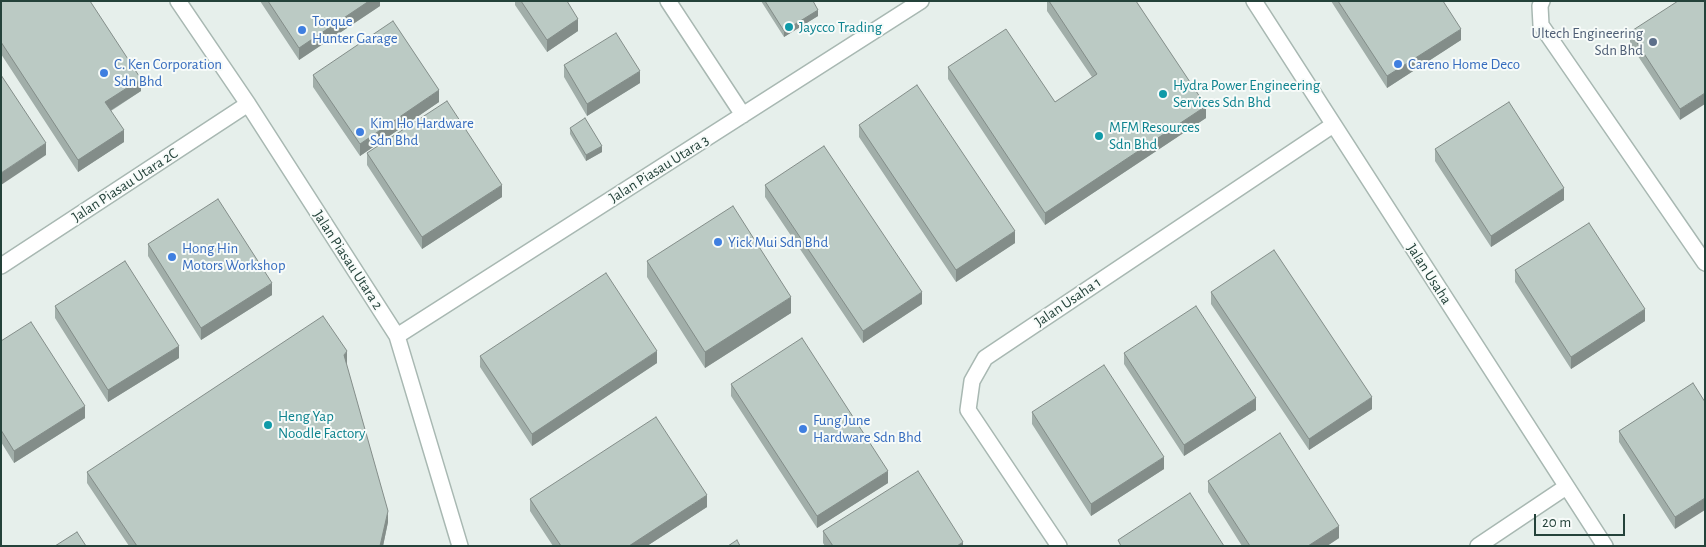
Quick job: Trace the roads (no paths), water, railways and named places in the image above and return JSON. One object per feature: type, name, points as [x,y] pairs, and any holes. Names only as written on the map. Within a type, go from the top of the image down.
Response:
[{"type":"street","name":"Jalan Piasau Utara 2","points":[[178,1],[248,104],[397,336],[460,546]]},
{"type":"street","points":[[668,1],[743,115]]},
{"type":"street","name":"Jalan Piasau Utara 3","points":[[397,336],[921,1]]},
{"type":"street","name":"Jalan Usaha","points":[[1254,1],[1605,546]]},
{"type":"street","points":[[1542,1],[1540,6],[1541,25],[1705,263]]},
{"type":"street","name":"Jalan Piasau Utara 2C","points":[[1,266],[248,104]]},
{"type":"street","name":"Jalan Usaha 1","points":[[1059,546],[968,410],[972,381],[985,358],[1333,124]]},
{"type":"street","points":[[1478,546],[1566,487]]},
{"type":"place","name":"Jaycco Trading","points":[[789,27]]},
{"type":"place","name":"Torque Hunter Garage","points":[[302,30]]},
{"type":"place","name":"Ultech Engineering Sdn Bhd","points":[[1653,42]]},
{"type":"place","name":"Careno Home Deco","points":[[1398,64]]},
{"type":"place","name":"C. Ken Corporation Sdn Bhd","points":[[104,73]]},
{"type":"place","name":"Hydra Power Engineering Services Sdn Bhd","points":[[1163,94]]},
{"type":"place","name":"Kim Ho Hardware Sdn Bhd","points":[[360,132]]},
{"type":"place","name":"MFM Resources Sdn Bhd","points":[[1099,136]]},
{"type":"place","name":"Yick Mui Sdn Bhd","points":[[718,242]]},
{"type":"place","name":"Hong Hin Motors Workshop","points":[[172,257]]},
{"type":"place","name":"Heng Yap Noodle Factory","points":[[268,425]]},
{"type":"place","name":"Fung June Hardware Sdn Bhd","points":[[803,429]]}]
